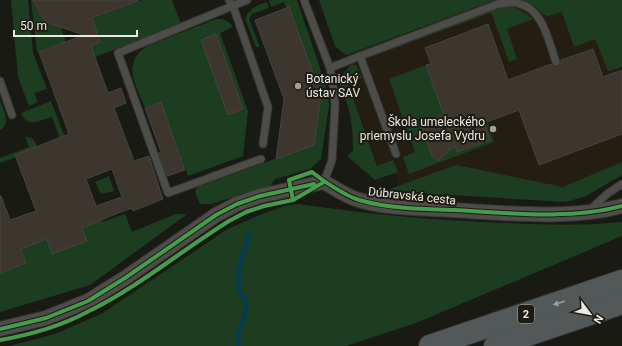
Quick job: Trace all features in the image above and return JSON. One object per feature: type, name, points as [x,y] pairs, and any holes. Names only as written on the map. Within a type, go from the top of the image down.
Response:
[{"type":"main road","name":"2","points":[[430,346],[622,281]]},
{"type":"main road","name":"2","points":[[495,346],[622,303]]},
{"type":"street","name":"Dúbravská cesta","points":[[324,182],[358,200],[385,205],[534,214],[588,212],[622,206]]},
{"type":"street","points":[[0,329],[46,318],[88,301],[125,278],[216,215],[237,204],[260,196],[324,182]]},
{"type":"lane","points":[[247,0],[231,3],[118,53],[168,193],[261,159]]},
{"type":"lane","points":[[304,0],[330,68],[334,92],[335,106],[332,160],[324,182]]},
{"type":"lane","points":[[231,3],[268,106],[263,144]]},
{"type":"lane","points":[[330,68],[498,4],[517,3],[532,10],[540,19],[556,62]]},
{"type":"lane","points":[[360,56],[396,154]]},
{"type":"lane","points":[[0,81],[12,115]]},
{"type":"lane","points":[[588,212],[607,194],[622,184]]},
{"type":"shaded area","name":"Škola umeleckého priemyslu Josefa Vydru","points":[[427,0],[573,0],[622,35],[622,168],[567,195],[407,185],[399,183],[395,173],[378,166],[348,83],[357,79],[347,53]]},
{"type":"green space","points":[[11,0],[28,0],[33,53],[47,89],[34,93],[38,102],[29,106],[18,77]]},
{"type":"green space","points":[[31,0],[45,23],[49,24],[52,22],[54,8],[66,42],[37,52]]},
{"type":"green space","points":[[142,0],[172,0],[181,24],[95,57],[83,27],[91,42],[95,44],[98,43],[99,40],[92,19]]},
{"type":"green space","points":[[297,0],[328,92],[329,106],[321,159],[310,169],[275,179],[270,186],[211,204],[200,204],[195,192],[197,187],[314,145],[321,94],[284,2],[271,7],[269,1]]},
{"type":"green space","points":[[319,0],[495,0],[346,55],[335,46]]},
{"type":"green space","points":[[520,0],[622,0],[622,67],[608,71],[595,39],[574,47],[562,12],[548,16],[544,15],[537,8]]},
{"type":"green space","points":[[267,2],[269,8],[252,14],[249,19],[259,45],[259,47],[256,47],[245,19],[249,12],[254,8]]},
{"type":"green space","points":[[511,6],[533,19],[507,29],[517,59],[509,62],[492,14],[490,13],[368,58],[367,56],[489,10]]},
{"type":"green space","points":[[216,19],[226,20],[233,27],[220,33],[248,111],[243,156],[188,176],[161,102],[145,108],[133,74],[134,59],[147,46]]},
{"type":"green space","points":[[351,65],[356,65],[362,78],[348,84],[377,166],[393,160],[398,172],[375,180],[347,156],[353,151],[352,129],[348,107],[341,90],[340,80],[344,72]]},
{"type":"green space","points":[[426,65],[444,115],[421,123],[432,156],[451,134],[457,152],[490,140],[484,123],[487,122],[494,142],[409,174],[403,157],[415,152],[389,79]]},
{"type":"green space","points":[[0,101],[6,120],[5,124],[0,130]]},
{"type":"green space","points":[[51,101],[77,169],[70,166],[52,117],[30,122],[24,118],[21,113]]},
{"type":"green space","points":[[25,137],[33,139],[37,147],[0,163],[0,158],[29,147]]},
{"type":"green space","points":[[622,162],[622,175],[586,196],[566,202],[384,191],[456,165],[563,187]]},
{"type":"green space","points":[[109,176],[114,191],[101,194],[95,182]]},
{"type":"green space","points":[[298,204],[376,214],[455,221],[564,225],[622,222],[622,236],[416,323],[346,346],[9,346],[55,334],[103,313],[226,230],[257,216],[285,206]]},
{"type":"green space","points":[[125,214],[132,232],[176,214],[186,215],[90,285],[0,312],[0,273],[26,263],[21,249],[47,239],[52,253],[87,241],[82,226],[101,219],[102,222]]},
{"type":"building","points":[[32,0],[138,0],[92,18],[100,42],[91,46],[108,93],[121,88],[126,103],[114,108],[134,161],[149,156],[163,199],[133,211],[132,208],[118,213],[82,228],[87,241],[52,254],[47,239],[21,249],[26,263],[0,273],[0,196],[10,220],[36,211],[15,155],[69,134],[39,52],[84,35],[45,22]],"holes":[[[112,169],[122,197],[96,206],[86,179]]]},
{"type":"building","name":"Botanický ústav SAV","points":[[289,7],[321,95],[314,145],[276,159],[284,99],[255,20]]},
{"type":"building","points":[[488,24],[508,80],[551,64],[558,67],[561,60],[593,49],[603,77],[622,70],[622,134],[539,165],[519,110],[484,123],[490,140],[457,152],[455,145],[438,161],[432,156],[421,124],[444,115],[426,65],[431,64],[425,48]]},
{"type":"building","points":[[216,34],[243,109],[228,115],[201,40]]},
{"type":"building","points":[[161,102],[185,170],[167,176],[159,153],[161,152],[145,108]]},
{"type":"waterway","points":[[238,346],[238,333],[246,310],[245,300],[238,289],[240,263],[249,234]]},
{"type":"cycle path","points":[[293,200],[289,180],[312,172],[322,180],[354,198],[371,203],[395,207],[518,214],[561,214],[582,213],[622,206]]},
{"type":"cycle path","points":[[0,340],[67,322],[124,292],[229,221],[246,212],[264,206],[293,200],[324,182]]},
{"type":"cycle path","points":[[0,329],[46,318],[88,301],[125,278],[216,215],[237,204],[260,196],[314,184]]},
{"type":"place","name":"Botanický ústav SAV","points":[[298,86]]},
{"type":"place","name":"Škola umeleckého priemyslu Josefa Vydru","points":[[493,129]]}]
